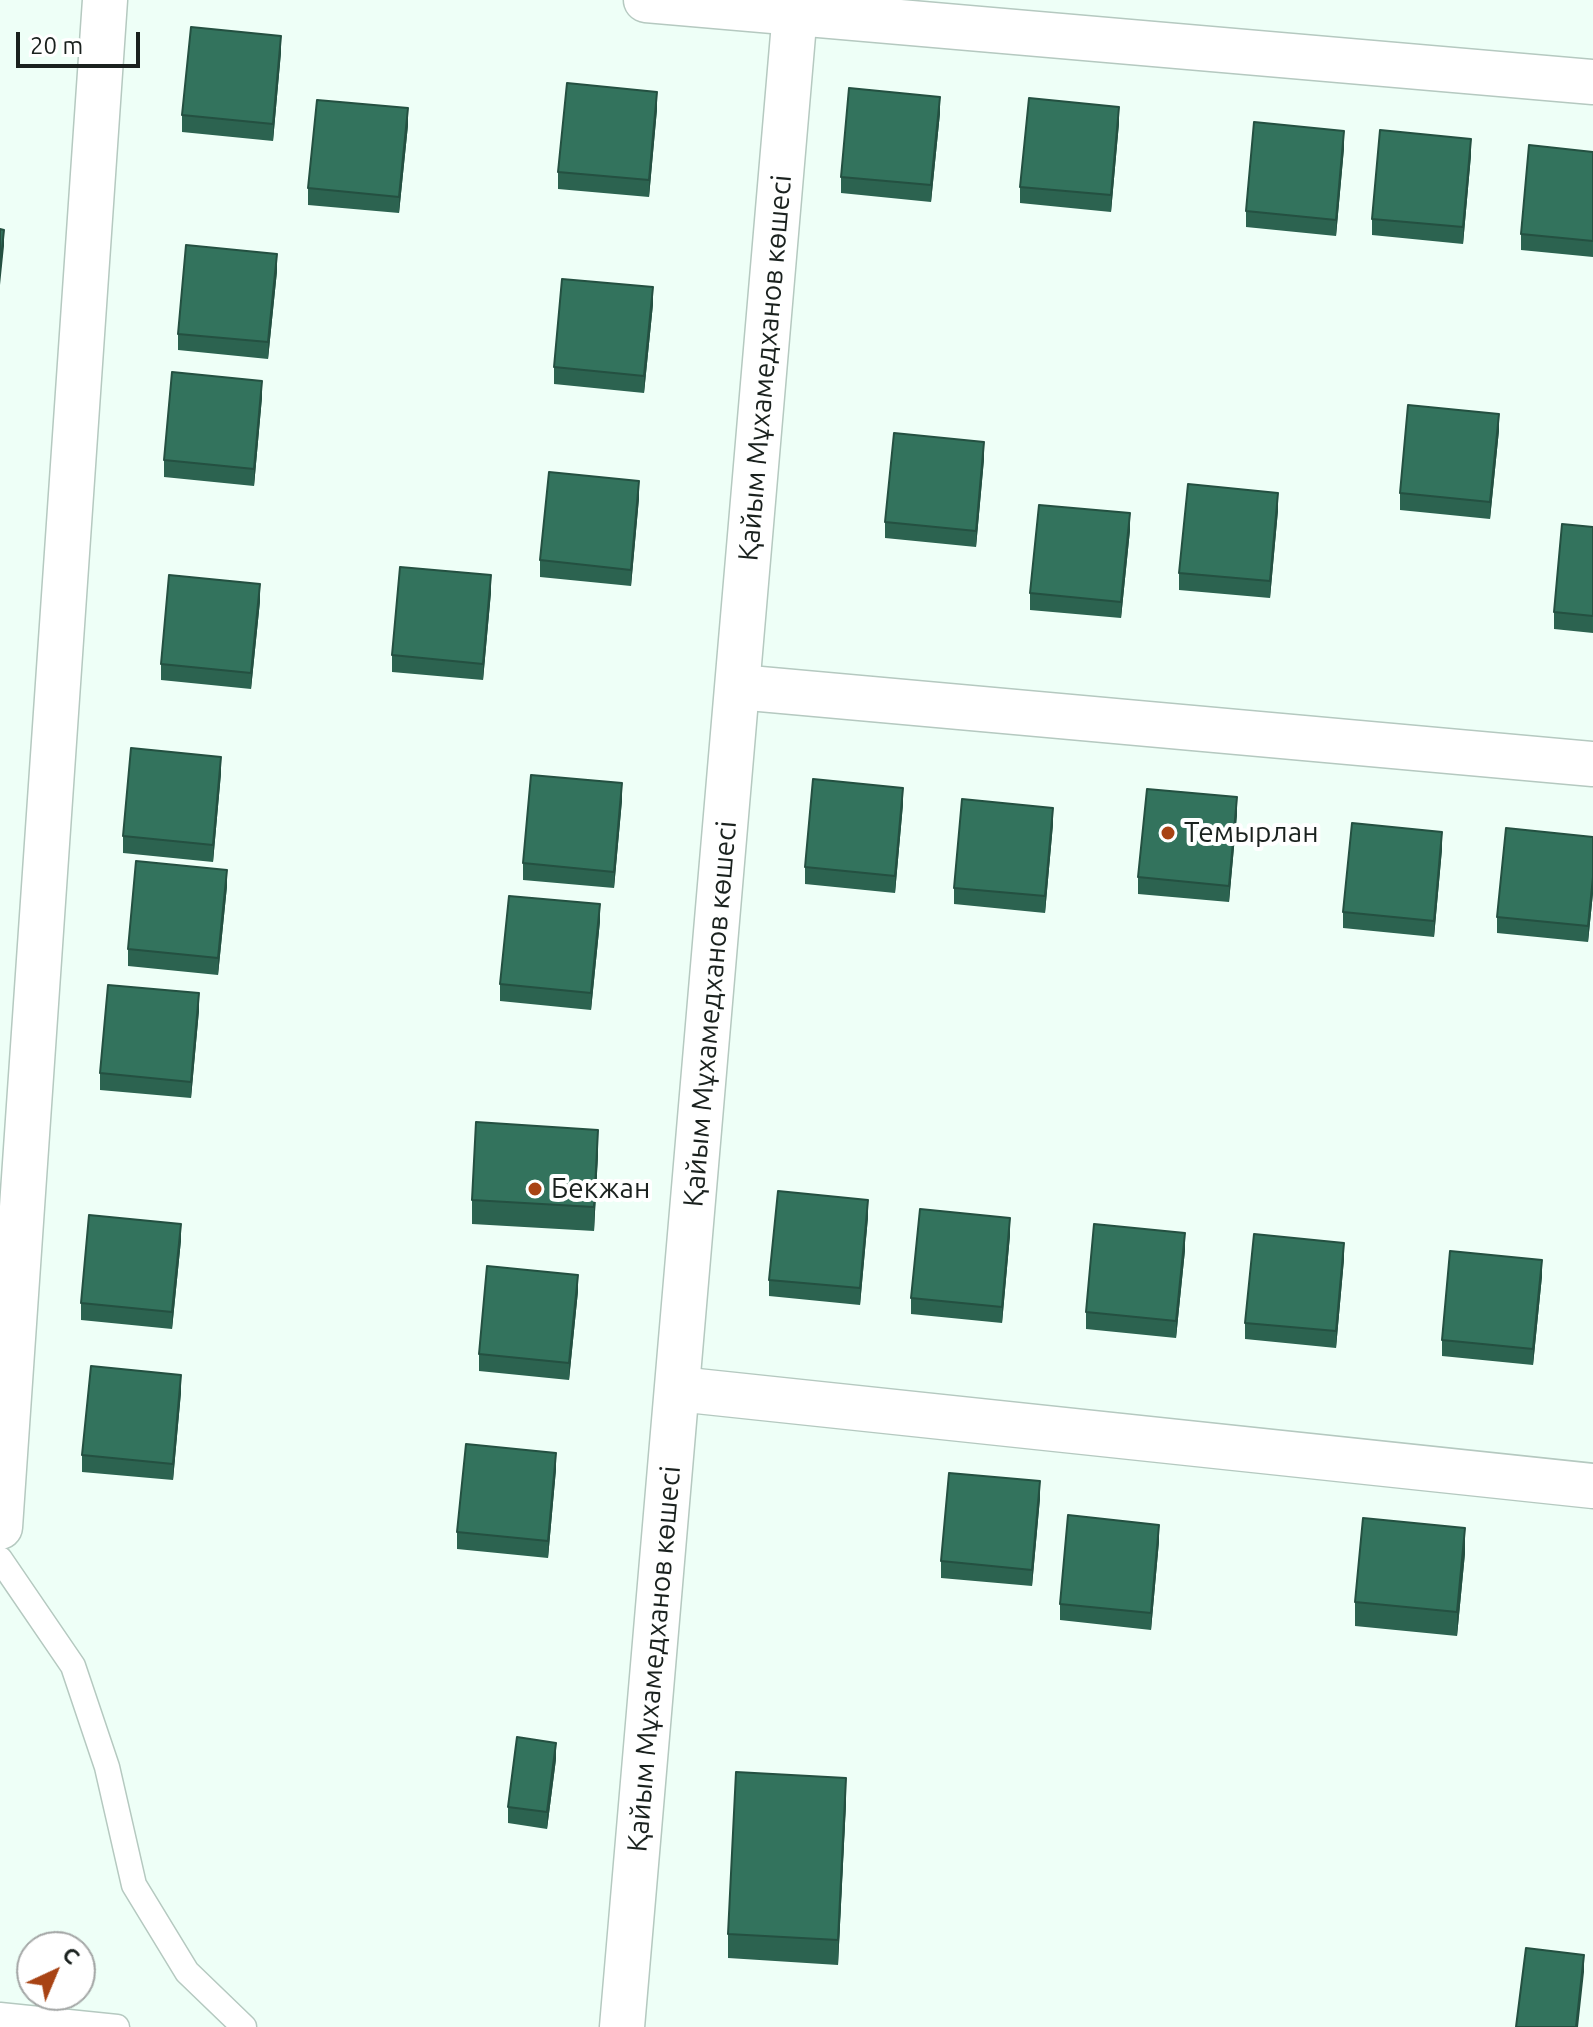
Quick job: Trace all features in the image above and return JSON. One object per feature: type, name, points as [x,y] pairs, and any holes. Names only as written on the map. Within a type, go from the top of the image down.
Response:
[{"type":"street","points":[[0,1527],[105,0]]},
{"type":"street","points":[[646,0],[796,7],[1593,82]]},
{"type":"street","name":"Қайым Мұхамедханов көшесі","points":[[622,2027],[796,7]]},
{"type":"street","points":[[738,687],[1593,764]]},
{"type":"street","points":[[678,1389],[1593,1486]]},
{"type":"lane","points":[[0,1559],[73,1666],[107,1767],[134,1885],[187,1972],[244,2027]]},
{"type":"lane","points":[[0,2015],[117,2027]]},
{"type":"building","points":[[191,27],[281,36],[273,124],[182,115]]},
{"type":"building","points":[[567,83],[657,92],[649,180],[558,172]]},
{"type":"building","points":[[849,88],[940,97],[931,185],[841,177]]},
{"type":"building","points":[[1029,98],[1119,107],[1111,195],[1020,187]]},
{"type":"building","points":[[317,100],[408,108],[399,197],[308,188]]},
{"type":"building","points":[[1254,122],[1344,131],[1336,220],[1246,211]]},
{"type":"building","points":[[1380,130],[1471,139],[1463,227],[1372,219]]},
{"type":"building","points":[[1529,145],[1593,152],[1593,241],[1521,234]]},
{"type":"building","points":[[0,229],[4,230],[0,268]]},
{"type":"building","points":[[186,245],[277,254],[268,342],[178,334]]},
{"type":"building","points":[[562,279],[653,287],[644,376],[554,367]]},
{"type":"building","points":[[172,372],[262,381],[254,469],[164,460]]},
{"type":"building","points":[[1408,405],[1499,414],[1490,502],[1400,493]]},
{"type":"building","points":[[894,433],[984,442],[976,531],[885,522]]},
{"type":"building","points":[[549,472],[639,481],[631,570],[540,560]]},
{"type":"building","points":[[1188,484],[1278,493],[1270,581],[1179,573]]},
{"type":"building","points":[[1039,505],[1130,513],[1121,602],[1030,593]]},
{"type":"building","points":[[1562,524],[1593,527],[1593,616],[1554,612]]},
{"type":"building","points":[[400,567],[491,575],[483,664],[392,655]]},
{"type":"building","points":[[169,575],[260,584],[251,673],[161,664]]},
{"type":"building","points":[[131,748],[221,757],[213,845],[123,836]]},
{"type":"building","points":[[531,775],[622,783],[614,872],[523,863]]},
{"type":"building","points":[[813,779],[903,788],[895,876],[805,867]]},
{"type":"building","points":[[1147,789],[1237,797],[1229,886],[1138,877]]},
{"type":"building","points":[[962,799],[1053,808],[1045,896],[954,888]]},
{"type":"building","points":[[1352,823],[1442,832],[1434,921],[1343,912]]},
{"type":"building","points":[[1506,828],[1593,837],[1588,926],[1497,917]]},
{"type":"building","points":[[136,861],[227,870],[218,958],[128,949]]},
{"type":"building","points":[[509,896],[600,904],[591,993],[500,984]]},
{"type":"building","points":[[108,985],[199,993],[191,1082],[100,1073]]},
{"type":"building","name":"Бекжан","points":[[476,1122],[598,1130],[594,1207],[472,1200]]},
{"type":"building","points":[[778,1191],[868,1200],[860,1288],[769,1280]]},
{"type":"building","points":[[920,1209],[1010,1218],[1002,1307],[911,1298]]},
{"type":"building","points":[[89,1215],[181,1224],[172,1312],[81,1303]]},
{"type":"building","points":[[1094,1224],[1185,1233],[1176,1321],[1086,1312]]},
{"type":"building","points":[[1254,1234],[1344,1243],[1336,1331],[1245,1323]]},
{"type":"building","points":[[1450,1251],[1542,1260],[1533,1349],[1442,1340]]},
{"type":"building","points":[[487,1266],[578,1275],[569,1363],[479,1354]]},
{"type":"building","points":[[91,1366],[181,1375],[173,1464],[82,1455]]},
{"type":"building","points":[[466,1444],[556,1453],[548,1541],[457,1532]]},
{"type":"building","points":[[949,1473],[1040,1481],[1032,1570],[941,1561]]},
{"type":"building","points":[[1068,1515],[1159,1525],[1151,1613],[1060,1604]]},
{"type":"building","points":[[1363,1518],[1465,1528],[1457,1612],[1355,1602]]},
{"type":"building","points":[[517,1737],[556,1743],[547,1812],[508,1807]]},
{"type":"building","points":[[736,1772],[846,1778],[838,1940],[728,1934]]},
{"type":"building","points":[[1526,1948],[1584,1955],[1576,2027],[1516,2027]]},
{"type":"place","name":"Темырлан","points":[[1168,833]]},
{"type":"place","name":"Бекжан","points":[[535,1189]]}]
